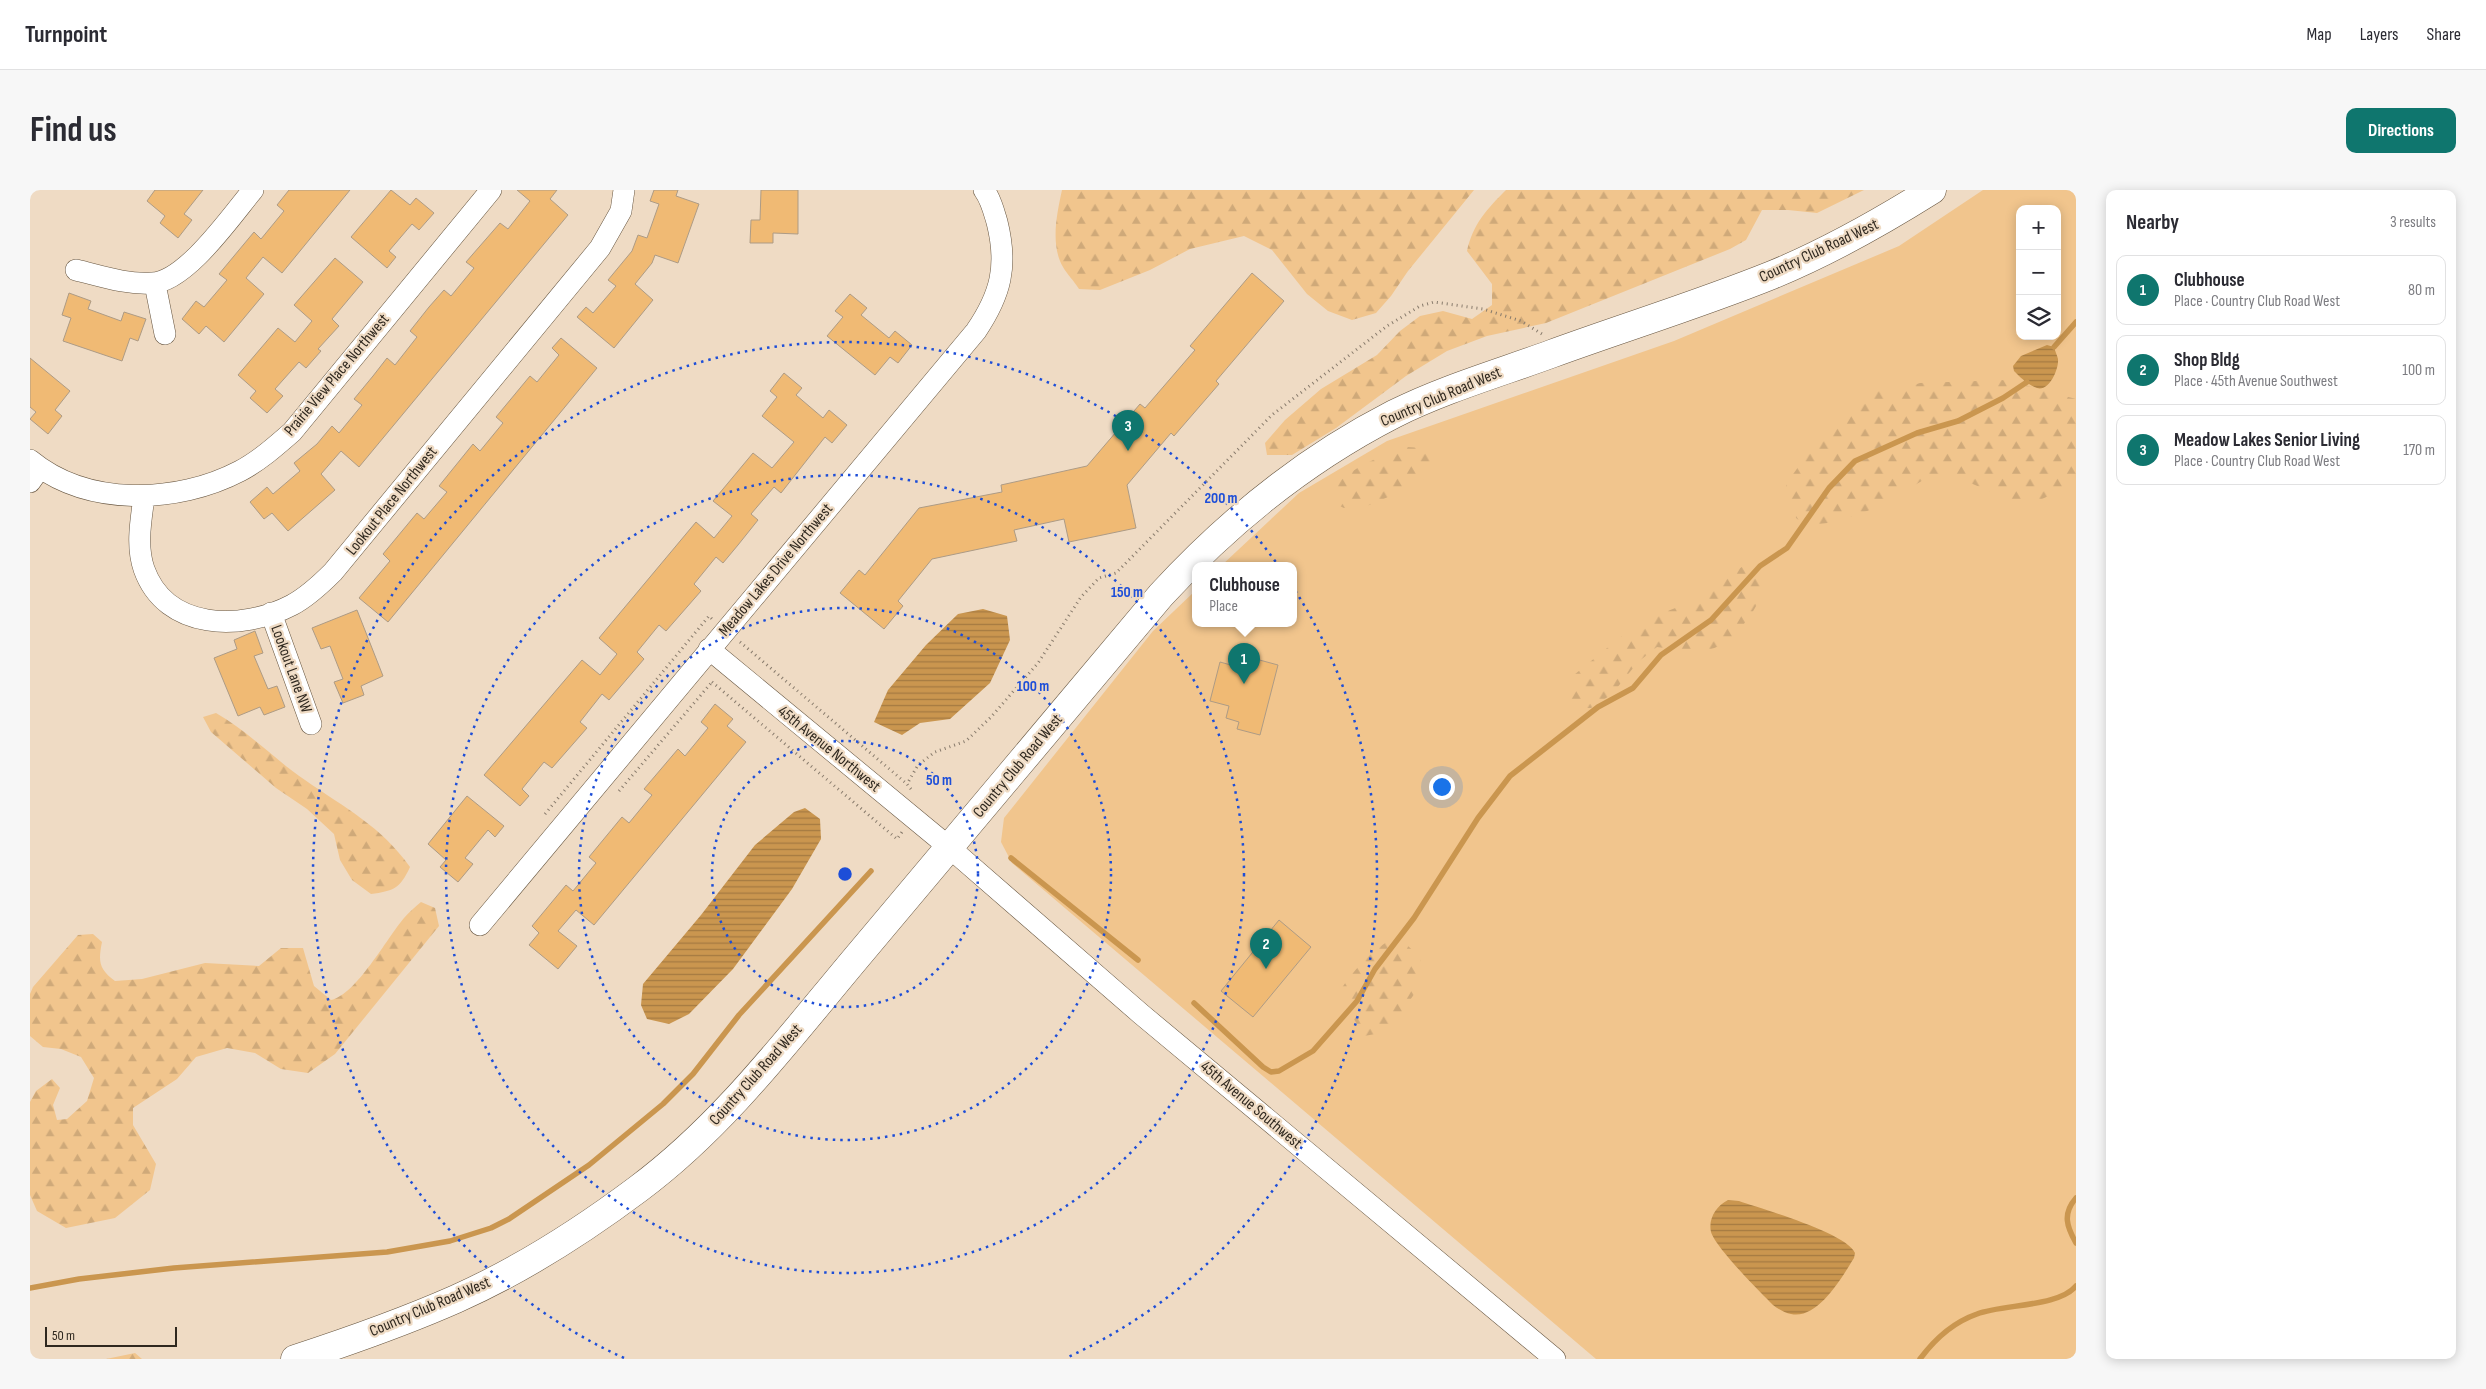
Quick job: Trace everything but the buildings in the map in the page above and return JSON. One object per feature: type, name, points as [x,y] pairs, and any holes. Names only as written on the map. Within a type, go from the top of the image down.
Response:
[{"type":"main road","name":"Country Club Road West","points":[[296,1359],[372,1333],[456,1299],[521,1266],[583,1228],[640,1188],[694,1144],[734,1101],[950,848],[1161,594],[1188,565],[1239,519],[1290,478],[1337,445],[1396,413],[1456,388],[1772,275],[1875,225],[1932,190]]},
{"type":"street","points":[[76,270],[129,283],[155,284],[178,272],[197,257],[252,190]]},
{"type":"street","name":"Prairie View Place Northwest","points":[[33,470],[84,488],[144,497],[182,491],[217,481],[241,470],[268,452],[292,432],[491,190]]},
{"type":"street","name":"Lookout Place Northwest","points":[[144,497],[140,528],[144,568],[151,584],[173,606],[205,621],[224,622],[271,613],[298,601],[333,572],[600,248],[621,211],[624,190]]},
{"type":"street","name":"Meadow Lakes Drive Northwest","points":[[480,926],[976,331],[990,310],[997,295],[1002,273],[1002,254],[994,212],[984,190]]},
{"type":"street","points":[[155,284],[165,334]]},
{"type":"street","name":"Lookout Lane NW","points":[[271,613],[311,724]]},
{"type":"street","name":"45th Avenue Northwest","points":[[709,650],[950,848]]},
{"type":"street","name":"45th Avenue Southwest","points":[[950,848],[1141,1014],[1555,1359]]},
{"type":"path","points":[[907,784],[918,764],[935,752],[966,741],[991,717],[1038,663],[1081,597],[1099,578],[1116,573],[1272,415],[1387,326],[1420,306],[1434,302],[1453,304],[1483,309],[1521,321],[1534,328],[1563,350]]},
{"type":"path","points":[[541,819],[709,616]]},
{"type":"path","points":[[743,645],[912,790]]},
{"type":"path","points":[[712,682],[898,839],[912,817]]},
{"type":"green space","points":[[1062,190],[1474,190],[1376,313],[1352,320],[1328,311],[1307,294],[1272,250],[1244,236],[1190,249],[1150,270],[1100,290],[1079,289],[1063,267],[1057,249],[1056,229]]},
{"type":"green space","points":[[1506,190],[1864,190],[1817,213],[1762,210],[1746,240],[1730,249],[1546,323],[1487,336],[1447,351],[1406,376],[1336,428],[1292,455],[1267,455],[1265,443],[1285,420],[1321,389],[1377,355],[1400,331],[1420,316],[1443,311],[1472,319],[1492,305],[1492,284],[1467,251],[1473,233],[1482,217]]},
{"type":"green space","points":[[1983,190],[2076,190],[2076,1359],[1596,1359],[1012,863],[1001,842],[1004,818],[1153,631],[1192,594],[1192,627],[1297,627],[1297,562],[1225,562],[1299,493],[1387,441],[1674,341],[1899,246]]},
{"type":"green space","points":[[2006,380],[2076,399],[2076,483],[2042,499],[2012,501],[1952,475],[1928,477],[1870,510],[1835,522],[1812,525],[1797,519],[1788,507],[1786,484],[1809,452],[1848,411],[1875,391],[1895,391],[1920,383]]},
{"type":"green space","points":[[1407,447],[1422,448],[1433,463],[1428,476],[1416,485],[1367,506],[1344,508],[1335,504],[1332,489],[1339,482],[1357,469],[1376,459]]},
{"type":"green space","points":[[1748,563],[1760,573],[1760,597],[1754,610],[1732,637],[1718,647],[1698,651],[1657,647],[1638,662],[1612,694],[1591,708],[1576,708],[1567,698],[1569,679],[1639,622],[1691,602],[1713,585]]},
{"type":"green space","points":[[216,713],[228,720],[294,772],[375,829],[410,867],[403,880],[395,888],[371,894],[352,880],[340,860],[334,834],[307,809],[276,788],[211,732],[203,717]]},
{"type":"green space","points":[[421,902],[435,908],[439,926],[335,1054],[308,1073],[281,1069],[255,1053],[227,1048],[196,1057],[177,1079],[133,1108],[133,1125],[156,1164],[150,1190],[115,1218],[66,1228],[37,1211],[30,1195],[30,1102],[36,1091],[52,1079],[60,1088],[53,1105],[57,1120],[67,1119],[87,1101],[94,1078],[81,1057],[61,1049],[43,1047],[30,1036],[30,994],[33,987],[78,935],[93,934],[102,942],[101,964],[106,973],[115,981],[142,979],[205,963],[259,966],[281,948],[303,948],[314,986],[331,1000],[341,996],[351,988],[404,918]]},
{"type":"green space","points":[[1391,939],[1408,946],[1421,958],[1417,990],[1399,1016],[1381,1033],[1364,1036],[1344,1004],[1339,992],[1362,963]]},
{"type":"green space","points":[[135,1353],[142,1359],[106,1359]]},
{"type":"shaded area","points":[[2047,345],[2054,347],[2058,359],[2057,368],[2052,379],[2045,387],[2037,388],[2030,385],[2014,371],[2013,366],[2021,356]]},
{"type":"shaded area","points":[[983,609],[1007,616],[1010,640],[990,683],[950,719],[920,723],[902,735],[874,722],[888,690],[926,645],[958,614]]},
{"type":"shaded area","points":[[805,808],[820,819],[821,839],[792,889],[733,969],[689,1014],[669,1024],[647,1019],[641,1005],[643,984],[701,915],[755,845],[794,812]]},
{"type":"shaded area","points":[[1728,1200],[1739,1201],[1803,1222],[1849,1245],[1855,1253],[1854,1258],[1836,1286],[1820,1304],[1801,1314],[1784,1312],[1773,1305],[1729,1259],[1715,1239],[1710,1227],[1714,1213]]},
{"type":"waterway","points":[[2054,347],[2076,322]]},
{"type":"waterway","points":[[1194,1003],[1263,1067],[1271,1072],[1279,1071],[1313,1051],[1357,1001],[1375,969],[1414,918],[1478,818],[1510,776],[1598,707],[1633,688],[1661,655],[1711,620],[1760,566],[1787,548],[1829,488],[1855,461],[1917,433],[1958,421],[2003,398],[2027,382]]},
{"type":"waterway","points":[[1011,858],[1138,960]]},
{"type":"waterway","points":[[30,1288],[79,1279],[174,1268],[387,1252],[450,1241],[491,1228],[509,1219],[589,1165],[663,1104],[693,1074],[739,1015],[871,871]]},
{"type":"waterway","points":[[2076,1198],[2067,1215],[2068,1226],[2076,1243]]},
{"type":"waterway","points":[[1920,1359],[1945,1332],[1969,1317],[1988,1311],[2057,1298],[2068,1293],[2076,1286]]},
{"type":"place","name":"Meadow Lakes Senior Living","points":[[1128,451]]},
{"type":"place","name":"Clubhouse","points":[[1244,684]]},
{"type":"place","name":"Shop Bldg","points":[[1266,969]]}]
